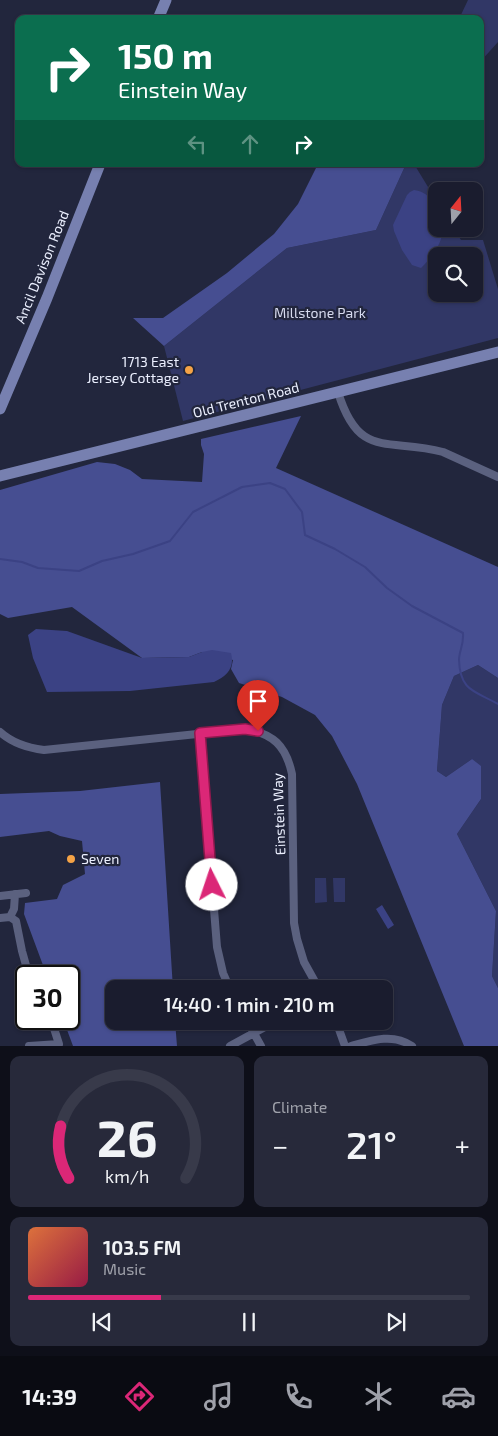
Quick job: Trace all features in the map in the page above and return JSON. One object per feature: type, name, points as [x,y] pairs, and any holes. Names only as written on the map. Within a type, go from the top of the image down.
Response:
[{"type":"main road","points":[[160,15],[166,0]]},
{"type":"main road","name":"Ancil Davison Road","points":[[0,409],[47,298],[99,167]]},
{"type":"main road","name":"Old Trenton Road","points":[[0,476],[498,352]]},
{"type":"street","points":[[338,392],[348,420],[356,430],[368,439],[381,443],[443,452],[498,477]]},
{"type":"street","name":"Einstein Way","points":[[0,732],[8,739],[20,744],[37,749],[51,750],[245,729],[258,731],[276,741],[284,750],[290,762],[292,774],[294,923],[296,939],[304,962],[314,980]]},
{"type":"street","points":[[200,733],[217,947],[226,980]]},
{"type":"street","points":[[0,896],[26,893]]},
{"type":"street","points":[[10,918],[14,909],[15,894]]},
{"type":"street","points":[[0,918],[14,918],[18,926],[26,965]]},
{"type":"street","points":[[29,1046],[59,1044],[55,1030]]},
{"type":"street","points":[[252,1030],[261,1046]]},
{"type":"street","points":[[230,1046],[261,1030]]},
{"type":"street","points":[[339,1030],[345,1046]]},
{"type":"street","points":[[351,1046],[385,1038],[398,1040],[412,1046]]},
{"type":"green space","points":[[468,0],[498,0],[498,42],[484,58],[484,15],[461,15]]},
{"type":"green space","name":"Millstone Park","points":[[405,167],[416,167],[428,187],[428,238],[483,240],[498,289],[498,338],[183,421],[164,346],[287,248],[376,230]]},
{"type":"green space","points":[[478,665],[498,678],[498,988],[492,976],[496,911],[457,834],[481,799],[472,759],[446,777],[437,771],[442,705],[454,676]]},
{"type":"green space","points":[[315,878],[326,878],[327,902],[315,903]]},
{"type":"green space","points":[[333,878],[345,878],[345,902],[334,902]]},
{"type":"shaded area","points":[[316,167],[405,167],[376,230],[287,248],[164,346],[133,318],[163,318],[227,273],[274,234],[298,204]]},
{"type":"shaded area","points":[[414,190],[428,197],[428,238],[441,238],[438,247],[428,247],[428,260],[421,268],[412,265],[402,250],[393,225],[410,192]]},
{"type":"shaded area","points":[[301,416],[276,468],[498,567],[498,678],[478,665],[454,676],[442,705],[437,771],[446,777],[472,759],[481,766],[481,799],[457,834],[496,911],[492,976],[498,988],[498,1046],[464,1046],[357,784],[332,736],[315,715],[282,697],[239,683],[231,669],[233,660],[202,652],[189,657],[142,658],[72,607],[8,618],[0,614],[0,490],[97,462],[115,464],[130,470],[142,479],[202,482],[204,454],[201,439]]},
{"type":"shaded area","points":[[36,629],[67,631],[142,658],[189,657],[212,650],[231,653],[232,663],[229,671],[214,682],[130,691],[47,692],[33,658],[28,635]]},
{"type":"shaded area","points":[[160,782],[172,980],[105,980],[105,1030],[176,1030],[177,1046],[73,1046],[67,1030],[80,1030],[80,965],[43,965],[24,914],[25,903],[57,899],[63,885],[85,874],[82,841],[60,836],[49,831],[0,837],[0,794],[80,791]]},
{"type":"shaded area","points":[[382,905],[394,925],[388,929],[376,909]]},
{"type":"waterway","points":[[0,559],[22,562],[38,568],[79,571],[102,561],[133,554],[170,541],[193,512],[242,487],[270,483],[285,489],[302,512],[305,535],[335,549],[365,567],[387,588],[412,606],[463,633],[459,660],[462,679],[476,693],[498,704]]},
{"type":"place","name":"1713 East Jersey Cottage","points":[[189,370]]},
{"type":"place","name":"Seven","points":[[71,859]]},
{"type":"route","points":[[212,885],[200,733],[245,729],[258,731]]}]
